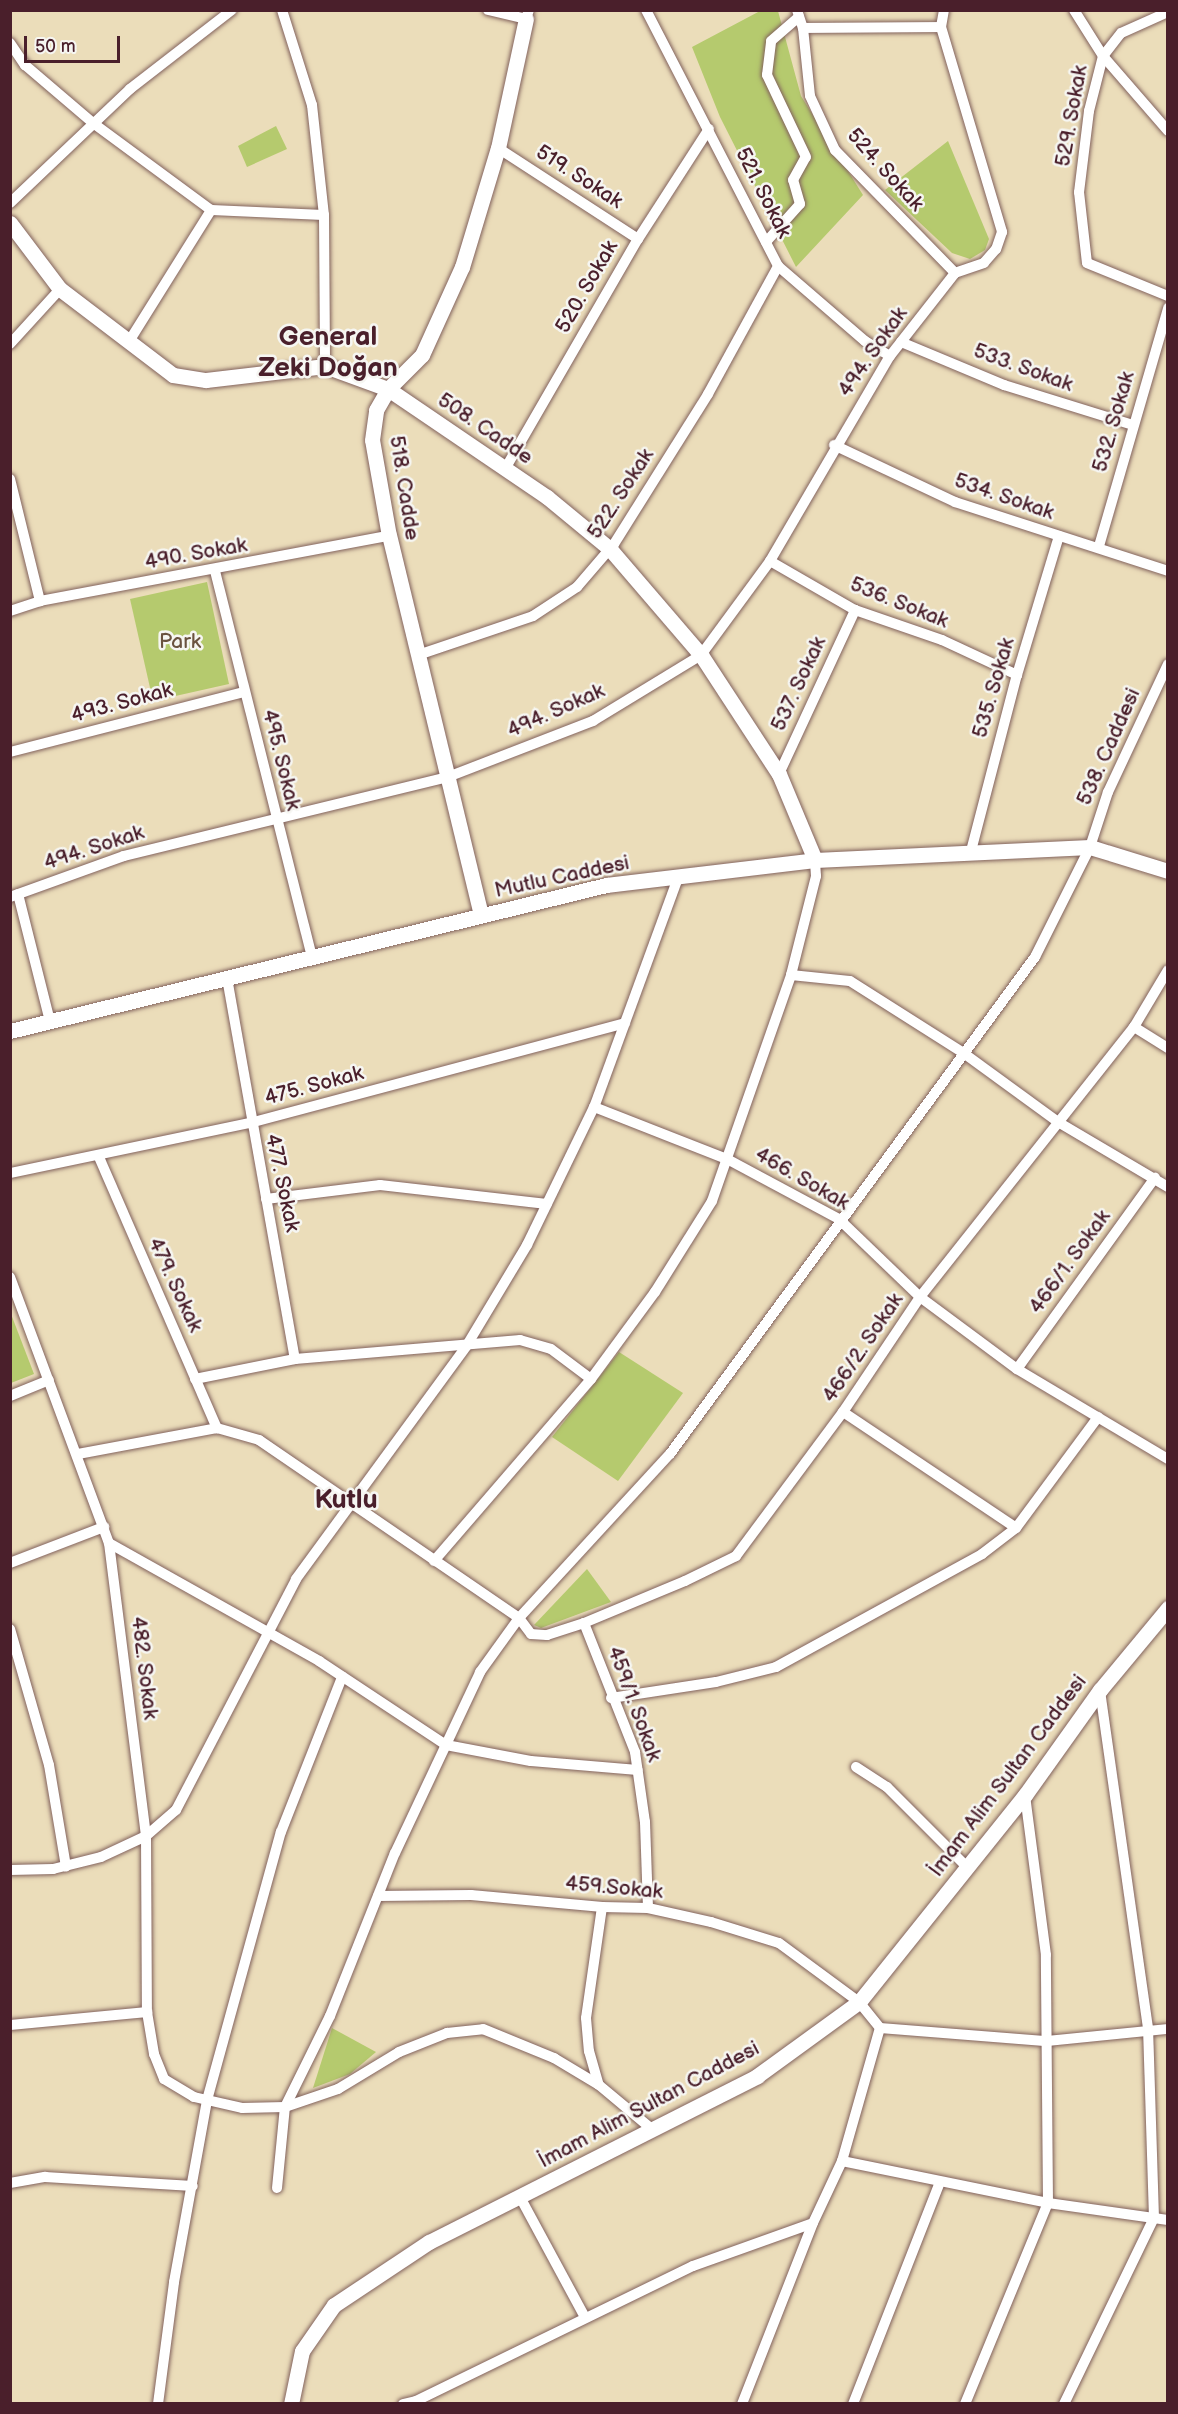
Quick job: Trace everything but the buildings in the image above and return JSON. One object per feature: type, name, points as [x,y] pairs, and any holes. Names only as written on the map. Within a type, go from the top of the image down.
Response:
[{"type":"street","points":[[10,203],[93,123],[232,10]]},
{"type":"street","points":[[282,10],[312,105],[324,215],[325,366]]},
{"type":"street","points":[[488,10],[527,15]]},
{"type":"street","name":"521. Sokak","points":[[646,10],[778,266],[865,342],[890,356]]},
{"type":"street","points":[[944,10],[941,27],[1002,232],[996,249],[984,263],[955,273]]},
{"type":"street","points":[[1074,10],[1103,56],[1167,131]]},
{"type":"street","name":"529. Sokak","points":[[1167,12],[1121,33],[1103,56],[1089,111],[1079,192],[1087,263],[1167,296]]},
{"type":"street","name":"518. Cadde","points":[[481,915],[445,778],[389,536],[372,440],[376,410],[388,389],[422,355],[462,267],[498,148],[527,15]]},
{"type":"street","points":[[766,242],[800,204],[793,180],[806,157],[767,75],[771,41],[800,19],[941,27]]},
{"type":"street","name":"524. Sokak","points":[[800,19],[810,96],[835,150],[955,273]]},
{"type":"street","points":[[10,43],[25,65],[93,123],[211,210],[324,215]]},
{"type":"street","name":"520. Sokak","points":[[505,469],[638,239],[709,129]]},
{"type":"street","name":"519. Sokak","points":[[498,148],[638,239]]},
{"type":"street","points":[[128,344],[211,210]]},
{"type":"street","name":"508. Cadde","points":[[10,224],[60,289],[128,344],[173,375],[206,380],[325,366],[388,389],[505,469],[610,549],[701,655],[780,774],[815,861]]},
{"type":"street","name":"522. Sokak","points":[[417,655],[533,616],[577,586],[610,549],[708,394],[778,266]]},
{"type":"street","name":"494. Sokak","points":[[14,895],[124,856],[445,778],[593,721],[701,655],[770,561],[834,445],[890,356],[955,273]]},
{"type":"street","points":[[10,344],[60,289]]},
{"type":"street","name":"532. Sokak","points":[[1099,546],[1167,308]]},
{"type":"street","name":"533. Sokak","points":[[901,342],[1004,385],[1133,425]]},
{"type":"street","name":"534. Sokak","points":[[834,445],[955,502],[1059,536],[1099,546],[1167,571]]},
{"type":"street","points":[[10,479],[40,601]]},
{"type":"street","name":"490. Sokak","points":[[10,611],[40,601],[215,571],[389,536]]},
{"type":"street","name":"535. Sokak","points":[[970,851],[1017,675],[1059,536]]},
{"type":"street","name":"536. Sokak","points":[[770,561],[855,610],[942,640],[1017,675]]},
{"type":"street","name":"495. Sokak","points":[[215,571],[312,958]]},
{"type":"street","name":"537. Sokak","points":[[780,774],[855,610]]},
{"type":"street","name":"538. Caddesi","points":[[285,2106],[330,2016],[378,1896],[480,1672],[519,1618],[670,1454],[839,1219],[1035,957],[1090,847],[1108,792],[1167,664]]},
{"type":"street","name":"493. Sokak","points":[[10,752],[244,692]]},
{"type":"street","name":"Mutlu Caddesi","points":[[10,1031],[606,885],[815,861],[970,851],[1090,847],[1167,871]]},
{"type":"street","points":[[434,1561],[591,1378],[655,1292],[706,1211],[727,1159],[792,975],[816,876],[815,861]]},
{"type":"street","points":[[10,1870],[66,1867],[101,1857],[146,1836],[176,1810],[296,1579],[467,1345],[547,1204],[594,1107],[678,878]]},
{"type":"street","points":[[14,895],[50,1021]]},
{"type":"street","name":"466/2. Sokak","points":[[519,1618],[531,1634],[547,1635],[584,1623],[736,1556],[843,1412],[920,1297],[1134,1027],[1167,970]]},
{"type":"street","points":[[792,975],[850,981],[962,1052],[1058,1122],[1167,1187]]},
{"type":"street","name":"477. Sokak","points":[[227,978],[250,1123],[295,1359]]},
{"type":"street","name":"475. Sokak","points":[[10,1173],[99,1157],[250,1123],[625,1023]]},
{"type":"street","points":[[1134,1027],[1167,1048]]},
{"type":"street","name":"466. Sokak","points":[[594,1107],[727,1159],[839,1219],[920,1297],[1017,1369],[1167,1460]]},
{"type":"street","name":"479. Sokak","points":[[99,1157],[217,1428]]},
{"type":"street","name":"466/1. Sokak","points":[[1017,1369],[1155,1178]]},
{"type":"street","points":[[266,1199],[380,1185],[480,1193],[547,1204]]},
{"type":"street","name":"482. Sokak","points":[[10,1277],[78,1455],[108,1543],[146,1836],[147,2012],[154,2054],[164,2079],[207,2100]]},
{"type":"street","points":[[195,1379],[295,1359],[537,1341],[591,1378]]},
{"type":"street","points":[[10,1396],[49,1380]]},
{"type":"street","points":[[843,1412],[1016,1528]]},
{"type":"street","points":[[610,1698],[716,1682],[776,1666],[982,1554],[1016,1528],[1098,1417]]},
{"type":"street","points":[[78,1455],[217,1428],[259,1440],[350,1505],[519,1618]]},
{"type":"street","points":[[10,1563],[104,1527]]},
{"type":"street","points":[[108,1543],[268,1632],[446,1744],[531,1761],[638,1770]]},
{"type":"street","name":"İmam Alim Sultan Caddesi","points":[[291,2403],[302,2350],[334,2305],[429,2242],[757,2076],[859,2002],[1025,1795],[1100,1690],[1167,1608]]},
{"type":"street","name":"459/1. Sokak","points":[[584,1623],[610,1698],[635,1752],[645,1822],[648,1908]]},
{"type":"street","points":[[10,1629],[49,1765],[66,1867]]},
{"type":"street","points":[[158,2403],[174,2282],[207,2100],[281,1832],[342,1677]]},
{"type":"street","points":[[1064,2403],[1155,2218],[1148,2028],[1100,1690]]},
{"type":"street","points":[[856,1767],[887,1787],[966,1866]]},
{"type":"street","points":[[965,2403],[1048,2203],[1046,1955],[1025,1795]]},
{"type":"street","name":"459.Sokak","points":[[378,1896],[471,1895],[602,1907],[648,1908],[711,1922],[779,1943],[859,2002],[880,2028]]},
{"type":"street","points":[[599,2085],[589,2051],[586,2018],[602,1907]]},
{"type":"street","points":[[10,2025],[147,2012]]},
{"type":"street","points":[[742,2403],[813,2223],[842,2161],[880,2028],[1047,2041],[1148,2028],[1167,2029]]},
{"type":"street","points":[[207,2100],[242,2108],[285,2106],[338,2089],[399,2052],[447,2033],[483,2029],[554,2058],[599,2085],[653,2130]]},
{"type":"street","points":[[277,2188],[285,2106]]},
{"type":"street","points":[[842,2161],[1048,2203],[1167,2220]]},
{"type":"street","points":[[10,2183],[45,2177],[193,2186]]},
{"type":"street","points":[[853,2403],[940,2182]]},
{"type":"street","points":[[520,2197],[585,2317]]},
{"type":"street","points":[[403,2403],[417,2402],[585,2317],[693,2266],[813,2223]]},
{"type":"green space","points":[[760,11],[778,11],[801,96],[863,195],[796,267],[720,117],[692,47]]},
{"type":"green space","points":[[276,126],[287,149],[247,167],[238,146]]},
{"type":"green space","points":[[948,141],[989,239],[985,250],[970,259],[952,253],[885,190]]},
{"type":"green space","name":"Park","points":[[207,582],[229,684],[153,701],[130,599]]},
{"type":"green space","points":[[11,1314],[34,1374],[10,1383]]},
{"type":"green space","points":[[619,1352],[683,1393],[618,1481],[552,1437]]},
{"type":"green space","points":[[587,1569],[611,1602],[541,1628],[534,1625]]},
{"type":"green space","points":[[332,2028],[376,2052],[350,2074],[313,2088]]},
{"type":"district","name":"General Zeki Doğan","points":[[328,352]]},
{"type":"district","name":"Kutlu","points":[[346,1501]]}]
